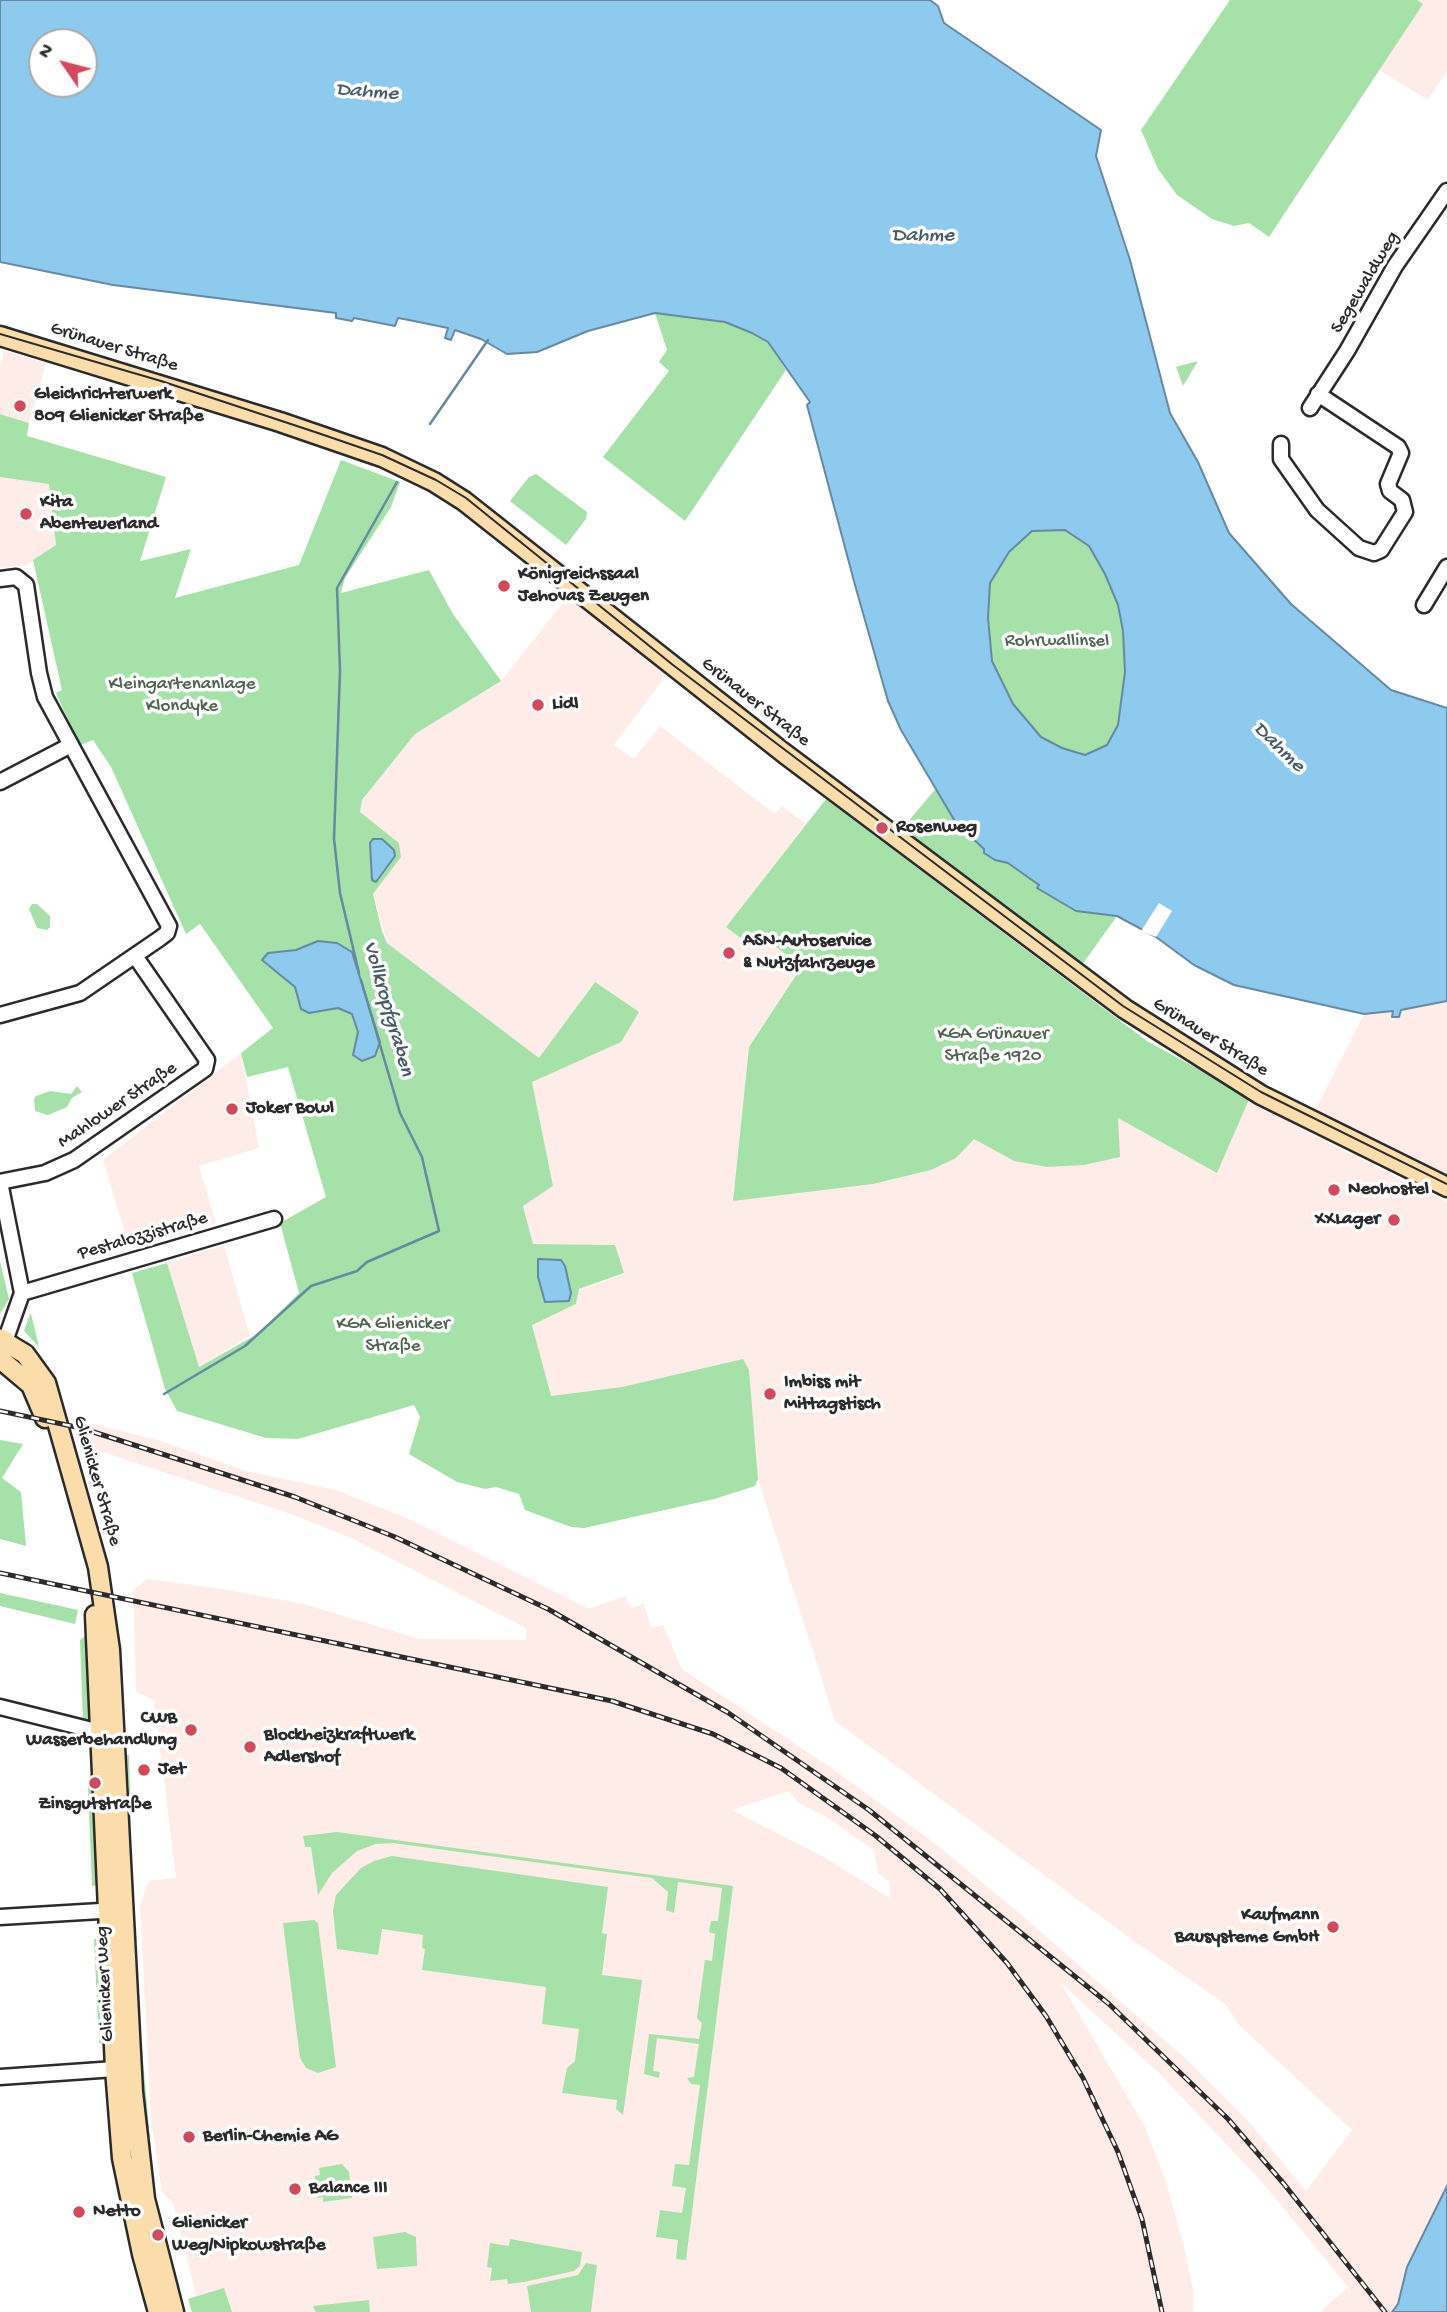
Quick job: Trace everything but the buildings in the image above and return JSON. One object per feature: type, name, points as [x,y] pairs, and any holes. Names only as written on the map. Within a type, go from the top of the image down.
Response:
[{"type":"main road","name":"Grünauer Straße","points":[[0,336],[280,422],[382,457],[434,482],[464,500],[785,754],[1125,1009],[1261,1095],[1447,1187]]},
{"type":"main road","name":"Glienicker Straße","points":[[1,1349],[25,1354],[46,1383],[98,1567],[110,1650]]},
{"type":"main road","name":"Glienicker Straße","points":[[1,1349],[31,1385],[43,1409],[90,1584],[96,1620],[97,1669]]},
{"type":"main road","name":"Glienicker Weg","points":[[110,1650],[115,2069],[126,2180],[158,2312]]},
{"type":"main road","name":"Glienicker Weg","points":[[97,1669],[115,1910],[142,2179],[153,2241],[174,2312]]},
{"type":"street","name":"Segewaldweg","points":[[1310,408],[1354,339],[1395,266],[1447,191]]},
{"type":"street","points":[[1281,444],[1281,459],[1317,510],[1359,548],[1374,553],[1381,550],[1405,512],[1402,500],[1390,491],[1388,484],[1401,453],[1398,447],[1318,394]]},
{"type":"street","points":[[1424,605],[1447,567]]},
{"type":"street","points":[[0,579],[16,577],[26,585],[41,686],[69,746],[169,926],[167,933],[80,993],[0,1015]]},
{"type":"street","points":[[0,782],[69,746]]},
{"type":"street","name":"Mahlower Straße","points":[[0,1182],[45,1173],[74,1160],[205,1069],[207,1060],[135,956]]},
{"type":"street","points":[[0,1182],[22,1293],[1,1349]]},
{"type":"street","name":"Pestalozzistraße","points":[[22,1293],[274,1219]]},
{"type":"street","points":[[0,1707],[100,1732]]},
{"type":"street","points":[[0,1917],[115,1910]]},
{"type":"street","points":[[0,2077],[115,2069]]},
{"type":"shaded area","points":[[1417,0],[1447,0],[1447,71],[1428,100],[1379,70],[1422,4]]},
{"type":"shaded area","points":[[4,351],[46,363],[29,423],[0,414],[0,366]]},
{"type":"shaded area","name":"Kita Abenteuerland","points":[[0,477],[49,484],[56,545],[27,565],[0,568]]},
{"type":"shaded area","points":[[570,594],[670,670],[614,745],[634,759],[660,726],[775,814],[782,806],[806,824],[726,927],[767,940],[802,965],[749,1047],[733,1200],[873,1184],[931,1170],[956,1158],[974,1139],[1014,1161],[1047,1167],[1118,1117],[1250,1097],[1311,1134],[1447,1202],[1447,2186],[1407,2267],[1398,2304],[1392,2312],[1320,2312],[1348,2287],[1262,2182],[1160,2074],[1061,1983],[1145,2127],[1166,2182],[1183,2242],[1194,2293],[1193,2312],[192,2312],[188,2299],[196,2295],[173,2203],[162,2192],[151,2119],[140,1905],[149,1881],[176,1878],[154,1700],[136,1692],[133,1590],[147,1579],[222,1589],[304,1604],[420,1639],[526,1640],[526,1628],[351,1538],[288,1513],[78,1444],[72,1419],[158,1440],[246,1471],[336,1490],[409,1519],[589,1609],[625,1596],[631,1608],[644,1604],[651,1628],[663,1625],[682,1669],[833,1769],[937,1845],[1018,1912],[1185,2058],[1250,2123],[1306,2191],[1352,2130],[1239,2025],[1225,2004],[1131,1939],[835,1721],[758,1479],[749,1370],[743,1359],[618,1388],[550,1396],[532,1324],[576,1304],[579,1290],[624,1274],[615,1245],[533,1244],[523,1206],[553,1186],[532,1082],[554,1071],[594,982],[540,1059],[387,943],[373,894],[401,857],[399,843],[360,812],[362,800],[415,734],[501,681]],"holes":[[[789,1791],[799,1803],[828,1818],[874,1850],[878,1873],[890,1882],[890,1898],[822,1856],[732,1810]]]},
{"type":"shaded area","points":[[1447,1001],[1447,1176],[1315,1111],[1364,1014]]},
{"type":"shaded area","points":[[241,1053],[259,1148],[199,1166],[216,1223],[130,1249],[103,1160]]},
{"type":"shaded area","points":[[224,1245],[250,1336],[198,1367],[167,1263]]},
{"type":"green space","points":[[1230,0],[1417,0],[1423,4],[1269,237],[1249,223],[1234,226],[1212,219],[1177,195],[1158,169],[1141,130]]},
{"type":"green space","points":[[655,313],[725,322],[752,333],[768,342],[786,370],[685,521],[603,457],[669,371],[659,362],[667,350]]},
{"type":"green space","points":[[1198,361],[1183,386],[1176,367]]},
{"type":"green space","points":[[0,414],[29,423],[27,436],[166,477],[140,561],[191,549],[175,598],[299,565],[341,460],[400,482],[391,507],[345,578],[341,593],[429,570],[453,614],[501,681],[415,734],[362,800],[360,812],[399,843],[401,857],[373,894],[382,931],[387,943],[539,1058],[595,982],[639,1012],[621,1042],[532,1082],[553,1186],[523,1206],[533,1244],[615,1245],[624,1273],[579,1289],[576,1304],[532,1325],[551,1396],[622,1387],[743,1359],[749,1370],[758,1479],[755,1486],[714,1499],[584,1528],[571,1527],[525,1510],[519,1494],[496,1487],[485,1489],[457,1482],[409,1454],[420,1417],[414,1405],[298,1439],[266,1438],[177,1411],[165,1389],[132,1273],[167,1263],[199,1367],[259,1333],[299,1293],[280,1223],[326,1197],[288,1067],[247,1077],[241,1053],[273,1028],[200,924],[186,934],[111,767],[93,740],[81,745],[56,693],[62,690],[33,560],[56,545],[49,484],[0,477]]},
{"type":"green space","points":[[536,474],[587,512],[586,519],[566,545],[510,501],[529,477]]},
{"type":"green space","name":"Rohrwallinsel","points":[[1065,530],[1089,546],[1118,605],[1123,631],[1125,672],[1118,725],[1107,745],[1085,755],[1062,748],[1041,737],[1013,704],[992,661],[988,618],[990,583],[1009,552],[1032,531]]},
{"type":"green space","points":[[937,787],[956,823],[995,860],[1008,863],[1039,885],[1038,888],[1076,911],[1117,916],[1082,965],[902,829]]},
{"type":"green space","name":"KGA Grünauer Straße 1920","points":[[826,799],[1147,1041],[1250,1097],[1217,1173],[1118,1118],[1120,1157],[1084,1165],[1047,1167],[1014,1161],[974,1139],[956,1158],[931,1170],[873,1184],[733,1201],[749,1047],[802,966],[767,940],[754,948],[726,927]]},
{"type":"green space","points":[[32,904],[37,904],[50,916],[50,927],[47,930],[37,928],[29,909]]},
{"type":"green space","points":[[77,1086],[82,1092],[72,1098],[67,1107],[48,1115],[35,1111],[36,1096],[50,1091],[71,1094]]},
{"type":"green space","points":[[0,1261],[9,1299],[0,1314]]},
{"type":"green space","points":[[31,1314],[39,1347],[24,1331]]},
{"type":"green space","points":[[0,1440],[23,1444],[2,1478],[21,1492],[26,1546],[0,1539]]},
{"type":"green space","points":[[0,1593],[78,1610],[75,1624],[0,1606]]},
{"type":"green space","points":[[86,1635],[91,1721],[83,1724],[80,1640]]},
{"type":"green space","points":[[127,1755],[129,1755],[131,1829]]},
{"type":"green space","points":[[88,1787],[91,1787],[98,1885],[92,1886]]},
{"type":"green space","points":[[337,1832],[733,1886],[686,2260],[676,2259],[678,2240],[656,2237],[660,2210],[682,2213],[686,2188],[672,2186],[675,2164],[689,2165],[700,2085],[691,2084],[687,2078],[694,2077],[699,2044],[657,2038],[653,2071],[660,2072],[659,2078],[644,2074],[649,2034],[699,2039],[702,2023],[697,2018],[705,1960],[712,1961],[715,1934],[709,1932],[711,1921],[718,1921],[722,1888],[678,1882],[674,1913],[666,1910],[668,1892],[652,1878],[393,1843],[376,1844],[357,1851],[332,1873],[318,1895],[311,1847],[305,1847],[303,1836]]},
{"type":"green space","points":[[392,1856],[608,1887],[602,1933],[607,1934],[602,1975],[642,1980],[623,2115],[616,2109],[617,2100],[562,2093],[567,2068],[575,2061],[579,2029],[542,2024],[546,1987],[422,1970],[425,1949],[422,1948],[423,1935],[382,1929],[378,1955],[337,1949],[333,1911],[336,1895],[361,1868]]},
{"type":"green space","points":[[314,1920],[318,1923],[336,2067],[318,2073],[306,2068],[300,2058],[283,1923]]},
{"type":"green space","points":[[100,1938],[102,2043],[99,2043],[94,1939]]},
{"type":"green space","points":[[142,2049],[151,2150],[148,2151],[140,2050]]},
{"type":"green space","points":[[342,2164],[349,2172],[352,2198],[323,2202],[323,2197],[317,2198],[317,2193],[321,2192],[319,2182],[315,2181],[315,2176],[320,2175],[319,2168]]},
{"type":"green space","points":[[405,2232],[416,2237],[417,2266],[377,2269],[373,2237]]},
{"type":"green space","points":[[510,2239],[582,2252],[580,2266],[574,2271],[524,2282],[508,2284],[507,2279],[490,2281],[492,2268],[487,2267],[490,2243],[509,2246]]},
{"type":"green space","points":[[586,2263],[597,2265],[591,2312],[531,2312],[527,2286],[578,2275]]},
{"type":"green space","points":[[224,2288],[232,2312],[192,2312],[188,2299]]},
{"type":"green space","points":[[369,2300],[370,2312],[316,2312],[313,2306]]},
{"type":"water","name":"Dahme","points":[[0,0],[930,0],[938,6],[944,23],[1101,130],[1096,156],[1130,260],[1170,413],[1198,462],[1229,533],[1291,604],[1391,690],[1447,708],[1447,1001],[1401,1010],[1399,1017],[1392,1017],[1393,1011],[1364,1014],[1234,985],[1194,965],[1156,937],[1117,916],[1076,911],[1037,888],[1039,885],[1008,863],[995,860],[984,853],[984,849],[956,823],[901,730],[888,701],[807,405],[810,402],[768,342],[752,333],[725,322],[655,313],[588,331],[537,352],[507,354],[481,339],[455,330],[451,340],[445,338],[448,328],[398,318],[395,326],[354,318],[352,321],[336,318],[336,313],[113,285],[0,262]],"holes":[[[1065,530],[1089,546],[1118,605],[1123,631],[1125,672],[1118,725],[1107,745],[1085,755],[1062,748],[1041,737],[1013,704],[992,661],[988,618],[990,583],[1009,552],[1032,531]]]},
{"type":"water","points":[[373,839],[382,839],[394,850],[395,856],[376,882],[372,880],[370,843]]},
{"type":"water","points":[[318,941],[337,943],[352,952],[380,1042],[375,1056],[362,1061],[353,1055],[358,1032],[352,1014],[338,1008],[309,1013],[301,1009],[295,987],[262,960],[268,953],[296,950]]},
{"type":"water","points":[[538,1259],[561,1260],[571,1293],[569,1301],[545,1302],[538,1277]]},
{"type":"water","points":[[1447,2186],[1447,2312],[1392,2312],[1398,2304],[1407,2267]]},
{"type":"pier","points":[[1159,903],[1172,911],[1156,937],[1141,931]]},
{"type":"waterway","name":"Vollkropfgraben","points":[[430,424],[488,340]]},
{"type":"waterway","name":"Vollkropfgraben","points":[[359,973],[340,893],[334,839],[340,671],[337,588],[397,482]]},
{"type":"waterway","name":"Vollkropfgraben","points":[[164,1394],[245,1346],[311,1286],[357,1271],[367,1262],[439,1231],[422,1157],[400,1113],[361,980]]},
{"type":"tram line","points":[[0,334],[161,381],[318,433],[382,455],[436,480],[466,498],[673,665],[1123,1006],[1261,1092],[1447,1184]]},
{"type":"railway","points":[[0,1411],[81,1428],[295,1497],[395,1537],[548,1609],[727,1712],[869,1810],[1109,2004],[1228,2119],[1284,2184],[1385,2312]]},
{"type":"railway","points":[[0,1573],[612,1701],[713,1734],[781,1768],[876,1836],[940,1889],[1007,1963],[1046,2016],[1083,2078],[1118,2152],[1142,2219],[1162,2312]]},
{"type":"place","name":"Gleichrichterwerk 809 Glienicker Straße","points":[[20,406]]},
{"type":"place","name":"Kita Abenteuerland","points":[[26,514]]},
{"type":"place","name":"Königreichssaal Jehovas Zeugen","points":[[504,586]]},
{"type":"place","name":"Lidl","points":[[538,705]]},
{"type":"place","name":"Rosenweg","points":[[882,828]]},
{"type":"place","name":"ASN-Autoservice & Nutzfahrzeuge","points":[[729,953]]},
{"type":"place","name":"Joker Bowl","points":[[232,1109]]},
{"type":"place","name":"Neohostel","points":[[1334,1190]]},
{"type":"place","name":"XXLager","points":[[1394,1220]]},
{"type":"place","name":"Imbiss mit Mittagstisch","points":[[770,1394]]},
{"type":"place","name":"CWB Wasserbehandlung","points":[[191,1730]]},
{"type":"place","name":"Blockheizkraftwerk Adlershof","points":[[250,1747]]},
{"type":"place","name":"Jet","points":[[144,1770]]},
{"type":"place","name":"Zinsgutstraße","points":[[95,1783]]},
{"type":"place","name":"Kaufmann Bausysteme GmbH","points":[[1333,1927]]},
{"type":"place","name":"Berlin-Chemie AG","points":[[189,2137]]},
{"type":"place","name":"Balance III","points":[[295,2189]]},
{"type":"place","name":"Netto","points":[[79,2212]]},
{"type":"place","name":"Glienicker Weg/Nipkowstraße","points":[[158,2235]]},
{"type":"park label","name":"Kleingartenanlage Klondyke","points":[[182,696]]},
{"type":"park label","name":"KGA Glienicker Straße","points":[[393,1336]]}]
